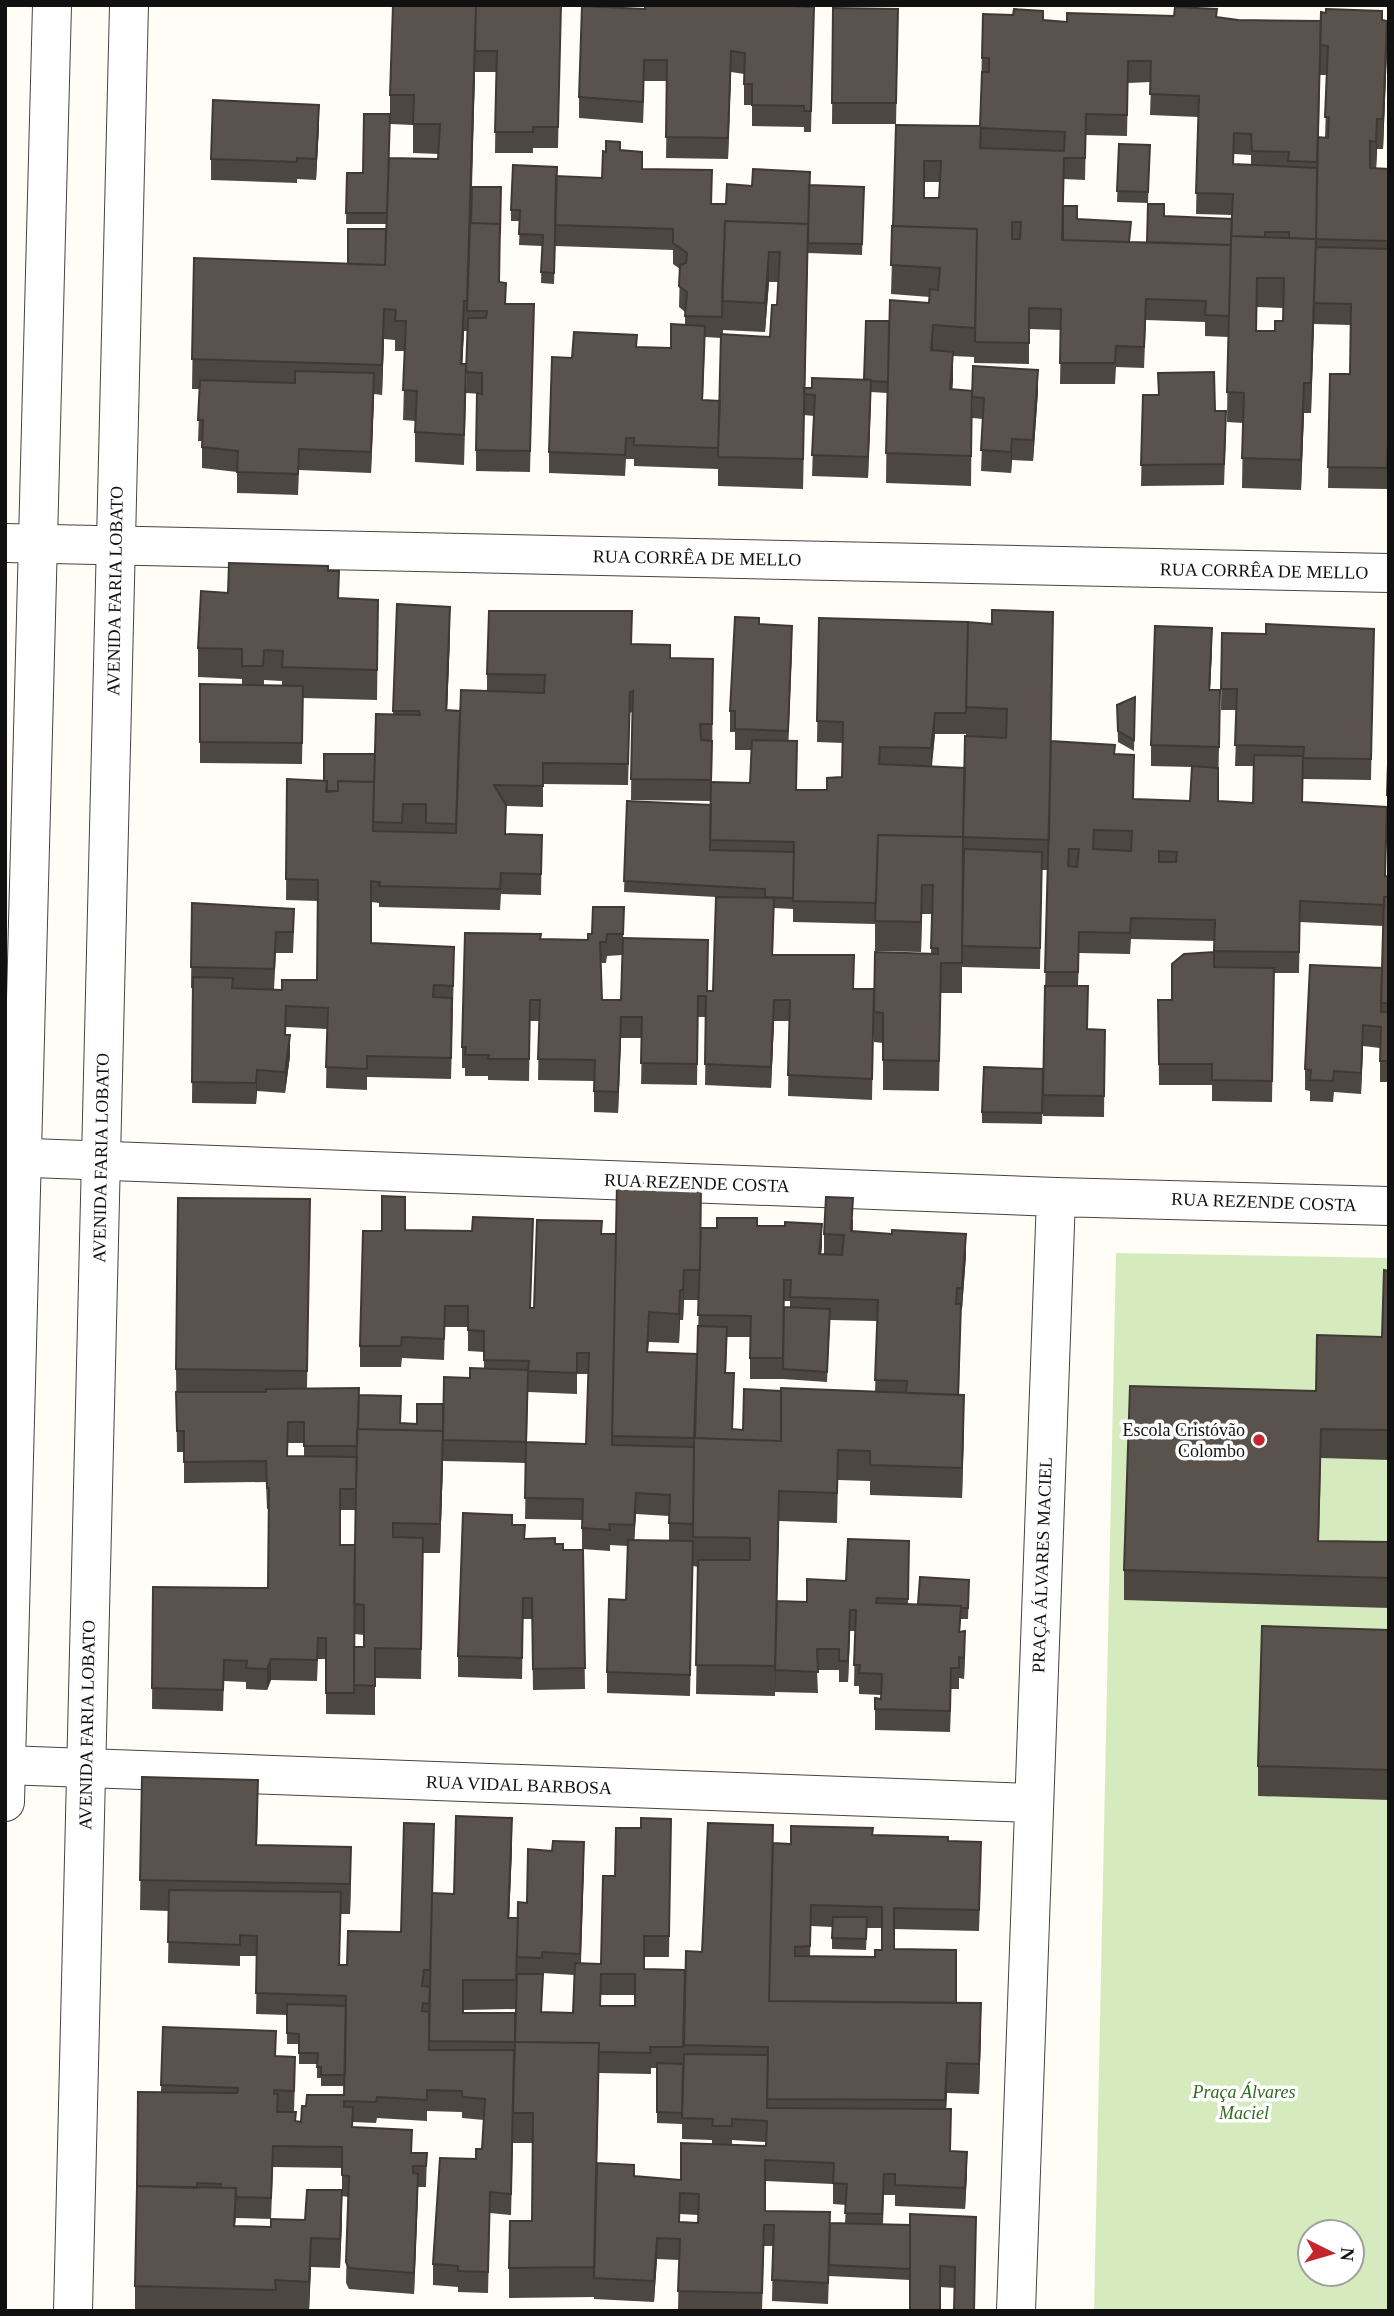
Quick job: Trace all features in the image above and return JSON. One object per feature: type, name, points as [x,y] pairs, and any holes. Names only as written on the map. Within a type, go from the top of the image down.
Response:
[{"type":"street","points":[[6,1777],[22,544],[52,5]]},
{"type":"street","name":"AVENIDA FARIA LOBATO","points":[[73,2311],[129,5]]},
{"type":"street","name":"RUA CORRÊA DE MELLO","points":[[22,544],[1389,573]]},
{"type":"street","name":"RUA REZENDE COSTA","points":[[13,1157],[1056,1197],[1389,1206]]},
{"type":"street","name":"PRAÇA ÁLVARES MACIEL","points":[[1016,2311],[1056,1197]]},
{"type":"street","name":"RUA VIDAL BARBOSA","points":[[6,1777],[86,1769],[1034,1803]]},
{"type":"green space","name":"Praça Álvares Maciel","points":[[1116,1253],[1389,1258],[1389,2311],[1094,2311]]},
{"type":"building","points":[[393,5],[476,5],[467,301],[464,301],[461,364],[466,364],[464,435],[415,432],[417,391],[403,390],[406,321],[395,321],[396,310],[384,309],[382,365],[192,359],[194,258],[385,265],[389,158],[438,159],[440,124],[413,124],[414,95],[390,95]]},
{"type":"building","points":[[476,5],[561,5],[558,127],[533,127],[533,132],[495,132],[497,51],[475,51]]},
{"type":"building","points":[[645,5],[814,7],[811,111],[804,111],[804,106],[752,105],[752,84],[744,84],[745,53],[731,51],[728,138],[666,137],[667,60],[644,60],[643,102],[579,97],[582,6],[645,9]]},
{"type":"building","points":[[1175,7],[1217,9],[1216,17],[1238,20],[1321,21],[1317,162],[1288,161],[1289,152],[1252,151],[1251,134],[1234,133],[1233,164],[1317,168],[1316,247],[1389,249],[1387,468],[1328,467],[1330,374],[1350,374],[1351,304],[1314,303],[1316,239],[1289,238],[1289,232],[1265,232],[1265,237],[1231,236],[1233,194],[1196,193],[1199,96],[1150,94],[1151,61],[1128,61],[1127,115],[1086,114],[1085,158],[1064,158],[1062,240],[1231,245],[1229,316],[1205,315],[1206,301],[1146,299],[1144,347],[1116,346],[1115,363],[1060,363],[1061,309],[1029,308],[1029,343],[975,342],[977,229],[893,226],[896,125],[980,126],[982,72],[989,72],[989,58],[982,58],[983,14],[1013,15],[1014,9],[1043,11],[1043,20],[1067,22],[1067,13],[1174,16]],"holes":[[[981,128],[1065,132],[1064,151],[980,148]],[[924,161],[941,161],[939,198],[924,198]],[[1012,222],[1021,222],[1020,239],[1012,239]]]},
{"type":"building","points":[[833,8],[898,9],[896,103],[832,103]]},
{"type":"building","points":[[1326,9],[1382,11],[1382,20],[1387,21],[1383,119],[1377,119],[1376,142],[1370,141],[1370,168],[1389,169],[1389,241],[1316,239],[1318,137],[1328,138],[1329,117],[1325,117],[1328,46],[1320,45],[1321,12],[1326,13]]},
{"type":"building","points":[[213,100],[319,105],[316,159],[297,158],[297,162],[211,159]]},
{"type":"building","points":[[364,114],[390,114],[387,213],[346,213],[347,173],[363,173]]},
{"type":"building","points":[[606,141],[620,142],[620,150],[642,152],[642,169],[712,170],[711,204],[726,204],[727,184],[752,186],[753,169],[810,172],[808,232],[808,224],[725,221],[722,317],[685,316],[687,292],[679,286],[680,265],[686,263],[687,253],[673,243],[673,229],[555,225],[556,176],[602,178]]},
{"type":"building","points":[[1119,144],[1150,145],[1148,192],[1117,191]]},
{"type":"building","points":[[513,165],[557,167],[554,273],[541,272],[543,235],[519,234],[520,210],[511,210]]},
{"type":"building","points":[[809,185],[864,187],[862,244],[808,243]]},
{"type":"building","points":[[472,187],[501,187],[500,234],[500,224],[471,223]]},
{"type":"building","points":[[1148,204],[1164,204],[1164,216],[1232,219],[1231,245],[1147,242]]},
{"type":"building","points":[[1063,206],[1077,206],[1077,219],[1131,222],[1129,242],[1063,240]]},
{"type":"building","points":[[725,221],[808,224],[803,459],[718,457],[721,334],[770,337],[772,305],[777,305],[780,252],[769,252],[765,303],[722,301]]},
{"type":"building","points":[[470,223],[500,224],[499,282],[506,283],[505,304],[534,304],[530,451],[476,450],[477,393],[482,394],[482,373],[466,372],[468,318],[486,318],[487,311],[467,311]]},
{"type":"building","points":[[892,226],[977,229],[975,328],[933,325],[931,350],[953,352],[950,389],[972,391],[971,456],[886,453],[890,300],[929,303],[930,289],[938,290],[940,268],[891,265]]},
{"type":"building","points":[[348,229],[386,229],[385,265],[348,264]]},
{"type":"building","points":[[1231,236],[1316,239],[1311,383],[1304,383],[1301,460],[1242,458],[1244,393],[1227,392]],"holes":[[[1257,278],[1284,278],[1283,321],[1275,321],[1275,331],[1256,331]]]},
{"type":"building","points":[[866,321],[889,321],[888,382],[864,379]]},
{"type":"building","points":[[671,324],[705,326],[702,400],[720,401],[718,448],[634,445],[634,438],[626,438],[625,455],[549,452],[552,357],[572,358],[574,332],[637,335],[636,347],[671,348]]},
{"type":"building","points":[[973,366],[1038,370],[1033,440],[1012,439],[1011,452],[981,450],[984,398],[972,397]]},
{"type":"building","points":[[295,371],[374,373],[371,452],[299,449],[298,474],[237,472],[238,451],[202,447],[203,420],[198,420],[200,380],[295,383]]},
{"type":"building","points":[[1214,372],[1215,411],[1226,411],[1224,464],[1141,465],[1143,395],[1159,395],[1158,373]]},
{"type":"building","points":[[812,378],[871,380],[868,457],[812,455],[815,395],[804,394],[804,388],[812,388]]},
{"type":"building","points":[[229,563],[328,566],[328,571],[339,571],[338,598],[378,600],[377,670],[282,667],[283,651],[264,650],[263,666],[242,666],[242,649],[198,648],[201,591],[228,593]]},
{"type":"building","points":[[397,604],[450,607],[446,710],[460,711],[456,824],[426,823],[426,804],[403,804],[402,823],[373,822],[376,714],[420,715],[419,711],[393,711]]},
{"type":"building","points":[[992,610],[1053,612],[1049,840],[963,837],[965,736],[1006,738],[1007,709],[966,707],[968,622],[992,624]]},
{"type":"building","points":[[489,611],[632,611],[631,644],[670,645],[670,658],[713,659],[712,724],[700,724],[701,740],[712,741],[711,780],[631,779],[633,691],[630,692],[628,764],[543,763],[543,786],[494,785],[506,805],[505,834],[542,835],[541,874],[501,873],[500,889],[379,886],[380,882],[371,881],[371,943],[454,947],[453,986],[434,985],[433,997],[452,998],[451,1058],[367,1056],[367,1069],[326,1067],[328,1008],[286,1006],[285,1035],[290,1035],[285,1072],[257,1070],[256,1083],[192,1082],[193,977],[233,978],[232,988],[282,990],[282,980],[317,980],[318,880],[286,879],[287,779],[327,781],[326,792],[338,791],[338,781],[374,782],[373,831],[456,833],[461,690],[544,693],[545,675],[487,674]]},
{"type":"building","points":[[735,617],[759,618],[759,624],[792,626],[788,731],[735,729],[735,711],[730,711]]},
{"type":"building","points":[[819,618],[968,622],[966,713],[935,713],[931,748],[880,747],[879,764],[965,768],[963,837],[878,835],[876,903],[793,901],[794,842],[710,840],[711,782],[750,783],[752,740],[797,741],[796,790],[827,790],[827,778],[842,777],[843,722],[817,721]]},
{"type":"building","points":[[1266,624],[1374,629],[1371,759],[1303,758],[1304,747],[1235,745],[1237,689],[1221,689],[1222,633],[1266,634]]},
{"type":"building","points":[[1155,626],[1212,628],[1209,690],[1220,690],[1219,747],[1151,745]]},
{"type":"building","points":[[200,684],[303,686],[302,743],[200,742]]},
{"type":"building","points":[[1135,697],[1134,740],[1118,731],[1117,705]]},
{"type":"building","points":[[1389,733],[1389,795],[1387,795]]},
{"type":"building","points":[[1051,741],[1115,745],[1114,754],[1134,755],[1133,799],[1190,801],[1192,766],[1218,768],[1218,801],[1253,803],[1254,755],[1303,756],[1302,802],[1387,807],[1385,876],[1389,877],[1389,897],[1384,897],[1384,905],[1300,901],[1299,952],[1214,951],[1215,920],[1131,918],[1130,933],[1079,932],[1078,972],[1045,972]],"holes":[[[1094,830],[1132,831],[1131,851],[1093,849]],[[1069,849],[1079,849],[1077,867],[1068,866]],[[1159,851],[1177,852],[1176,862],[1159,862]]]},
{"type":"building","points":[[324,754],[375,754],[374,782],[338,781],[338,791],[327,791],[327,781],[324,781]]},
{"type":"building","points":[[627,801],[711,805],[710,850],[794,852],[793,898],[765,897],[765,889],[624,881]]},
{"type":"building","points":[[878,835],[963,837],[962,963],[941,963],[939,1061],[883,1060],[883,1013],[874,1012],[875,952],[938,954],[938,948],[931,948],[933,885],[922,885],[921,922],[875,921]]},
{"type":"building","points":[[964,849],[1042,852],[1040,948],[962,946]]},
{"type":"building","points":[[716,897],[774,898],[772,955],[854,955],[853,989],[874,989],[872,1079],[788,1075],[790,1000],[774,1000],[771,1067],[705,1064],[706,996],[698,996],[697,1064],[641,1063],[642,1017],[621,1017],[618,1092],[594,1091],[595,1060],[538,1059],[540,1000],[530,1000],[529,1059],[488,1059],[489,1055],[465,1055],[466,1047],[462,1047],[465,933],[541,934],[540,939],[588,940],[588,934],[592,934],[593,907],[624,907],[623,934],[607,934],[606,942],[600,942],[602,1000],[621,1000],[623,938],[708,940],[707,991],[713,991]]},
{"type":"building","points":[[1384,897],[1389,897],[1389,1003],[1381,1003]]},
{"type":"building","points":[[192,903],[294,909],[293,932],[276,932],[274,969],[191,967]]},
{"type":"building","points":[[1214,952],[1214,967],[1274,968],[1272,1081],[1212,1080],[1212,1064],[1159,1064],[1158,1000],[1172,1000],[1172,964],[1184,954]]},
{"type":"building","points":[[1310,965],[1382,968],[1381,1012],[1389,1012],[1389,1061],[1380,1061],[1381,1027],[1363,1025],[1361,1073],[1334,1071],[1333,1081],[1310,1080],[1311,1070],[1305,1069]]},
{"type":"building","points":[[1045,986],[1088,986],[1087,1029],[1105,1030],[1104,1096],[1043,1095]]},
{"type":"building","points":[[984,1067],[1043,1069],[1042,1113],[982,1112]]},
{"type":"building","points":[[617,1183],[701,1185],[700,1270],[684,1270],[679,1314],[649,1312],[647,1352],[697,1354],[694,1438],[612,1436]]},
{"type":"building","points":[[382,1196],[405,1197],[405,1230],[472,1231],[473,1217],[533,1219],[530,1308],[534,1308],[537,1220],[602,1221],[601,1234],[616,1234],[612,1445],[694,1447],[693,1524],[669,1523],[670,1495],[636,1493],[634,1525],[609,1524],[610,1530],[582,1528],[583,1499],[525,1498],[526,1442],[586,1444],[589,1353],[577,1353],[577,1373],[528,1371],[529,1361],[484,1360],[484,1331],[468,1330],[468,1306],[445,1306],[444,1339],[402,1337],[401,1346],[360,1346],[363,1231],[382,1231]]},
{"type":"building","points":[[826,1197],[853,1198],[851,1231],[966,1234],[962,1288],[957,1288],[956,1304],[961,1304],[958,1395],[906,1393],[907,1381],[875,1380],[878,1300],[790,1297],[791,1280],[784,1280],[783,1358],[750,1358],[751,1316],[698,1315],[701,1228],[717,1228],[717,1218],[757,1218],[757,1226],[785,1226],[785,1222],[822,1224],[819,1254],[842,1255],[844,1235],[824,1234]]},
{"type":"building","points":[[178,1198],[310,1199],[307,1371],[176,1369]]},
{"type":"building","name":"Escola Cristóvão Colombo","points":[[1384,1270],[1389,1271],[1389,1430],[1321,1429],[1318,1541],[1389,1542],[1389,1578],[1124,1570],[1130,1386],[1316,1391],[1317,1335],[1382,1337]]},
{"type":"building","points":[[784,1307],[830,1309],[827,1372],[783,1369]]},
{"type":"building","points":[[698,1326],[727,1327],[725,1373],[734,1373],[732,1429],[743,1430],[744,1389],[781,1391],[781,1441],[695,1438]]},
{"type":"building","points":[[470,1368],[528,1370],[526,1442],[443,1440],[444,1377],[470,1378]]},
{"type":"building","points":[[359,1388],[357,1446],[304,1446],[304,1422],[288,1422],[287,1456],[357,1457],[356,1489],[340,1489],[340,1545],[355,1545],[354,1693],[326,1693],[326,1638],[318,1638],[317,1660],[271,1659],[267,1669],[246,1668],[247,1661],[224,1660],[223,1690],[152,1688],[153,1587],[268,1588],[269,1488],[266,1461],[184,1462],[184,1431],[177,1431],[176,1392]]},
{"type":"building","points":[[781,1388],[964,1395],[962,1468],[870,1465],[870,1451],[838,1450],[837,1493],[779,1491],[775,1666],[696,1665],[698,1560],[750,1560],[750,1538],[693,1537],[694,1438],[781,1441]]},
{"type":"building","points":[[359,1395],[401,1396],[400,1423],[417,1424],[417,1404],[443,1404],[443,1431],[358,1429]]},
{"type":"building","points":[[357,1429],[443,1431],[440,1524],[393,1523],[393,1537],[423,1538],[421,1649],[375,1648],[375,1686],[354,1685],[354,1647],[364,1647],[364,1605],[354,1604]]},
{"type":"building","points":[[463,1513],[512,1515],[512,1525],[525,1525],[524,1539],[555,1538],[555,1544],[563,1544],[563,1550],[583,1550],[585,1668],[533,1669],[532,1598],[523,1598],[522,1658],[458,1656]]},
{"type":"building","points":[[848,1539],[909,1541],[908,1599],[877,1598],[876,1603],[961,1606],[959,1632],[965,1631],[964,1658],[959,1657],[959,1668],[951,1668],[950,1711],[875,1709],[875,1698],[881,1699],[882,1674],[859,1673],[860,1665],[854,1665],[856,1610],[850,1610],[848,1661],[839,1661],[839,1649],[817,1649],[818,1672],[775,1670],[777,1601],[807,1602],[807,1579],[846,1581]]},
{"type":"building","points":[[628,1540],[693,1541],[690,1675],[607,1672],[609,1599],[626,1600]]},
{"type":"building","points":[[920,1577],[969,1580],[968,1608],[918,1604]]},
{"type":"building","points":[[1262,1626],[1389,1630],[1389,1770],[1258,1766]]},
{"type":"building","points":[[142,1777],[258,1780],[256,1845],[351,1847],[350,1884],[140,1880]]},
{"type":"building","points":[[456,1816],[512,1818],[508,1918],[518,1918],[516,1980],[463,1980],[463,2013],[515,2013],[515,2042],[429,2041],[432,1893],[454,1894]]},
{"type":"building","points":[[641,1818],[671,1819],[669,1936],[644,1936],[644,1969],[685,1970],[683,2047],[650,2047],[651,2053],[599,2052],[599,2043],[515,2042],[517,1974],[543,1974],[541,2012],[573,2013],[575,1963],[601,1964],[603,1876],[615,1876],[616,1828],[641,1828]],"holes":[[[601,1974],[635,1974],[635,2006],[600,2006]]]},
{"type":"building","points":[[404,1823],[434,1824],[430,1970],[424,1970],[422,1986],[430,1987],[429,2004],[423,2003],[422,2011],[429,2012],[429,2050],[514,2050],[511,2194],[490,2192],[488,2272],[458,2271],[458,2266],[433,2264],[440,2158],[476,2159],[476,2149],[482,2149],[485,2099],[462,2097],[462,2091],[427,2090],[427,2100],[377,2097],[376,2102],[344,2101],[344,2107],[353,2107],[352,2127],[412,2130],[411,2153],[427,2153],[426,2166],[413,2166],[413,2173],[418,2174],[414,2273],[349,2268],[346,2262],[349,2176],[342,2175],[342,2147],[273,2146],[271,2198],[236,2197],[236,2188],[220,2188],[221,2184],[197,2183],[197,2188],[137,2186],[138,2092],[237,2093],[238,2088],[161,2085],[163,2027],[276,2031],[275,2056],[295,2057],[294,2091],[274,2090],[274,2094],[278,2094],[277,2112],[296,2112],[295,2121],[301,2122],[302,2106],[306,2106],[307,2095],[344,2095],[346,1996],[256,1993],[257,1936],[240,1935],[240,1945],[168,1942],[169,1890],[341,1892],[339,1965],[347,1965],[348,1931],[401,1932]]},
{"type":"building","points":[[708,1823],[773,1825],[769,2001],[981,2003],[979,2064],[947,2063],[945,2100],[767,2099],[768,2047],[684,2045],[686,1951],[702,1952]]},
{"type":"building","points":[[791,1826],[873,1828],[872,1835],[948,1837],[948,1841],[981,1842],[979,1910],[894,1908],[894,1949],[956,1950],[956,2003],[769,2001],[773,1843],[791,1844]],"holes":[[[811,1905],[882,1907],[882,1950],[875,1950],[875,1957],[795,1956],[795,1947],[810,1946]]]},
{"type":"building","points":[[553,1841],[584,1842],[580,1954],[542,1952],[542,1958],[517,1957],[518,1902],[527,1903],[528,1849],[552,1851]]},
{"type":"building","points":[[833,1917],[867,1917],[866,1939],[832,1938]]},
{"type":"building","points":[[287,2004],[346,2006],[345,2075],[321,2075],[321,2067],[317,2067],[318,2053],[299,2053],[299,2034],[287,2033]]},
{"type":"building","points":[[515,2042],[599,2043],[594,2267],[509,2268],[510,2221],[532,2221],[533,2113],[513,2113]]},
{"type":"building","points":[[684,2054],[768,2055],[767,2108],[951,2109],[950,2151],[967,2152],[965,2188],[895,2185],[895,2174],[884,2174],[882,2214],[845,2213],[847,2184],[833,2183],[834,2163],[765,2160],[765,2211],[830,2212],[828,2283],[772,2280],[774,2225],[764,2225],[762,2293],[678,2291],[680,2239],[657,2238],[654,2281],[594,2278],[597,2163],[634,2165],[634,2176],[681,2180],[681,2143],[766,2146],[767,2121],[732,2119],[732,2126],[712,2126],[713,2119],[682,2118]],"holes":[[[680,2193],[699,2194],[698,2223],[679,2222]]]},
{"type":"building","points":[[657,2063],[683,2064],[682,2113],[657,2112]]},
{"type":"building","points":[[137,2186],[236,2188],[234,2226],[271,2227],[271,2219],[305,2220],[307,2190],[342,2190],[340,2239],[311,2238],[309,2282],[275,2280],[276,2290],[135,2286]]},
{"type":"building","points":[[910,2214],[976,2217],[974,2311],[954,2311],[955,2267],[940,2266],[940,2311],[910,2311]]},
{"type":"building","points":[[830,2223],[910,2225],[910,2269],[829,2265]]},
{"type":"place","name":"Escola Cristóvão Colombo","points":[[1259,1440]]}]
